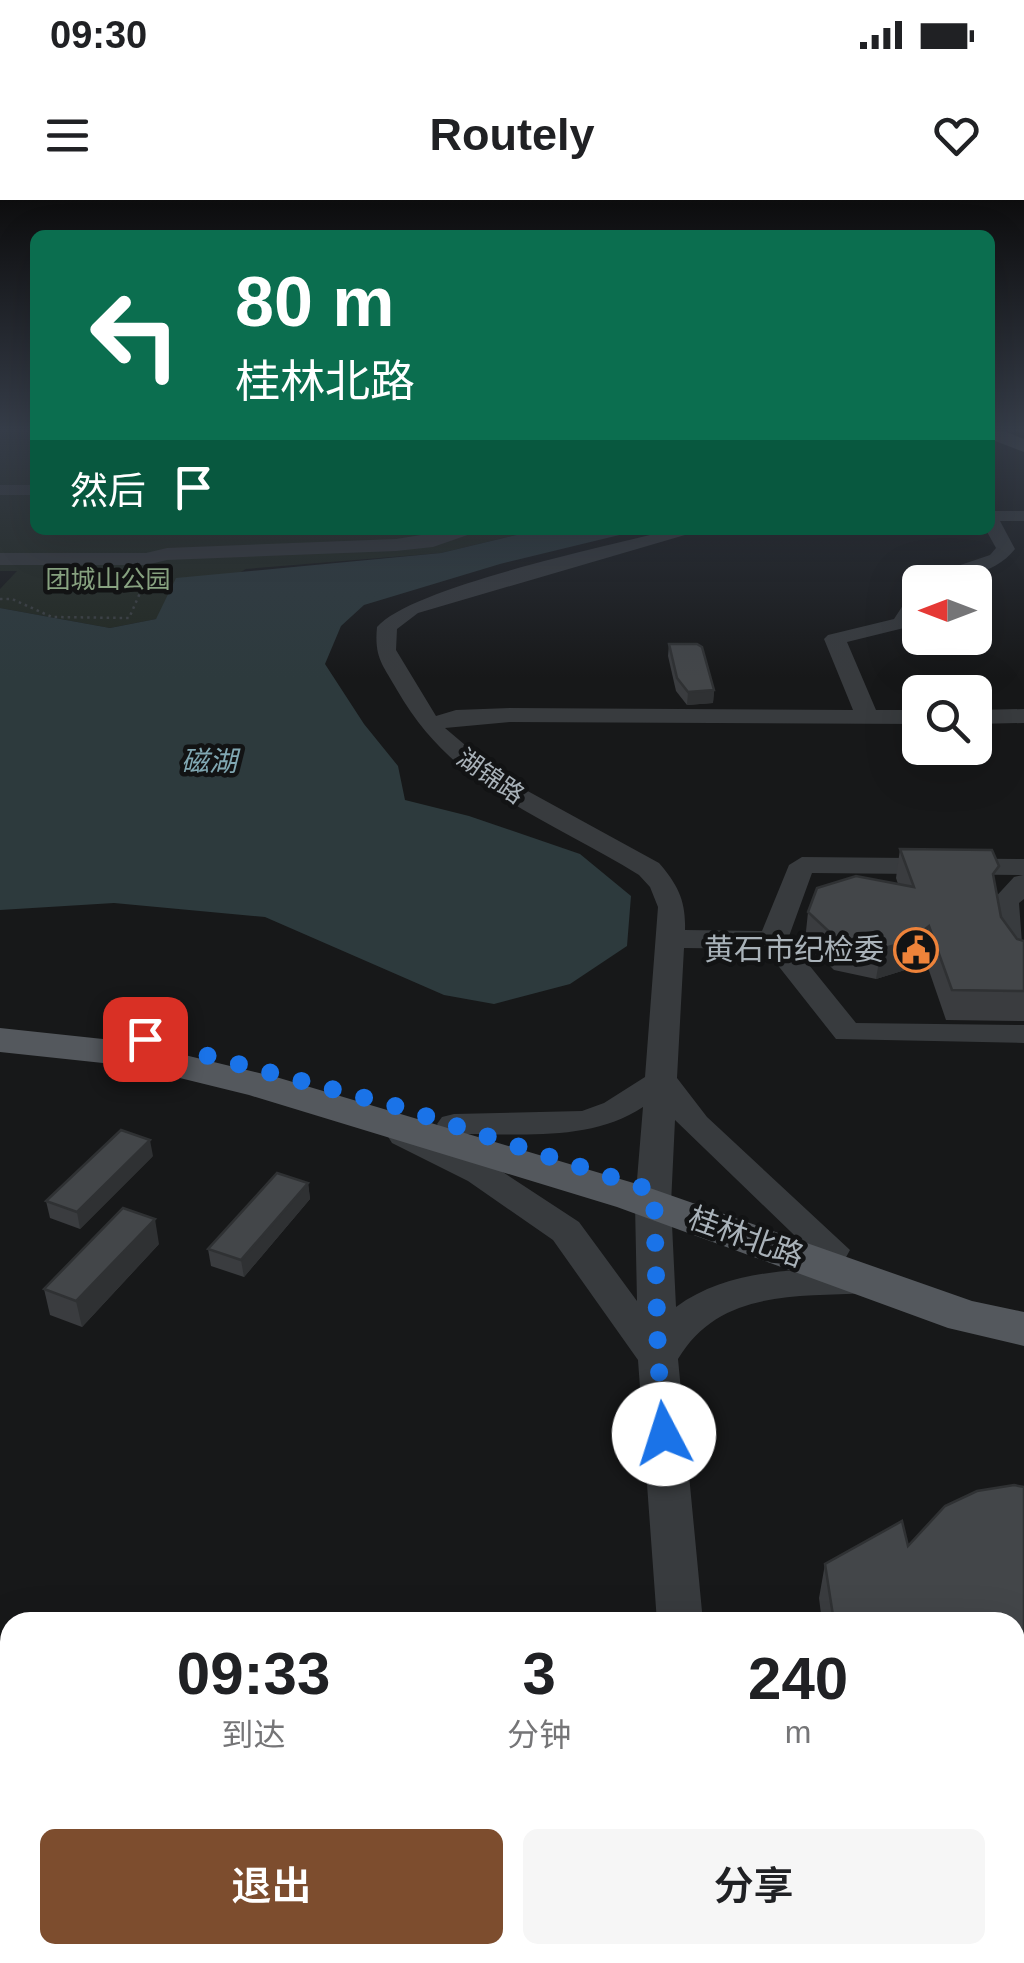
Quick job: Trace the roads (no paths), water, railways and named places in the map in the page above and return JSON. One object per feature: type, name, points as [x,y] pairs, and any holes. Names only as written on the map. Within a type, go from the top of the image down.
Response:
[{"type":"main road","name":"桂林北路","points":[[0,1026],[145,1039],[454,1124],[965,1316],[1024,1330]]},
{"type":"main road","name":"桂林北路","points":[[0,1040],[131,1054],[262,1086],[832,1250],[976,1298],[1024,1307]]},
{"type":"street","points":[[995,518],[1024,516]]},
{"type":"street","points":[[982,565],[997,560],[1006,549],[995,528]]},
{"type":"street","points":[[167,554],[177,535]]},
{"type":"street","points":[[0,558],[146,558],[377,546],[455,535]]},
{"type":"street","name":"湖锦路","points":[[674,535],[502,580],[410,609],[387,627],[384,650],[450,748],[520,798],[650,868],[672,907],[653,1198],[658,1358],[679,1612]]},
{"type":"street","points":[[867,717],[836,639],[902,621]]},
{"type":"street","points":[[431,725],[456,717],[510,715],[902,717]]},
{"type":"street","points":[[992,716],[1024,716]]},
{"type":"street","points":[[773,940],[802,864],[1024,867]]},
{"type":"street","points":[[1024,883],[1004,902],[1012,944],[1024,961]]},
{"type":"street","points":[[672,939],[773,940]]},
{"type":"street","points":[[773,940],[846,1032],[1024,1034]]},
{"type":"street","points":[[454,1124],[586,1121],[616,1110],[662,1080],[696,1124],[832,1250]]},
{"type":"street","points":[[378,1122],[480,1173],[566,1231],[658,1358],[683,1322],[712,1300],[766,1286],[866,1280]]},
{"type":"water","name":"磁湖","points":[[516,535],[619,535],[500,564],[364,605],[341,626],[325,664],[364,724],[398,766],[405,800],[469,816],[580,854],[631,896],[627,946],[570,984],[494,1004],[444,995],[265,917],[114,903],[0,910],[0,608],[110,628],[156,619],[176,578],[441,553]]},
{"type":"place","name":"黄石市纪检委","points":[[916,950]]},
{"type":"park label","name":"团城山公园","points":[[108,579]]}]
